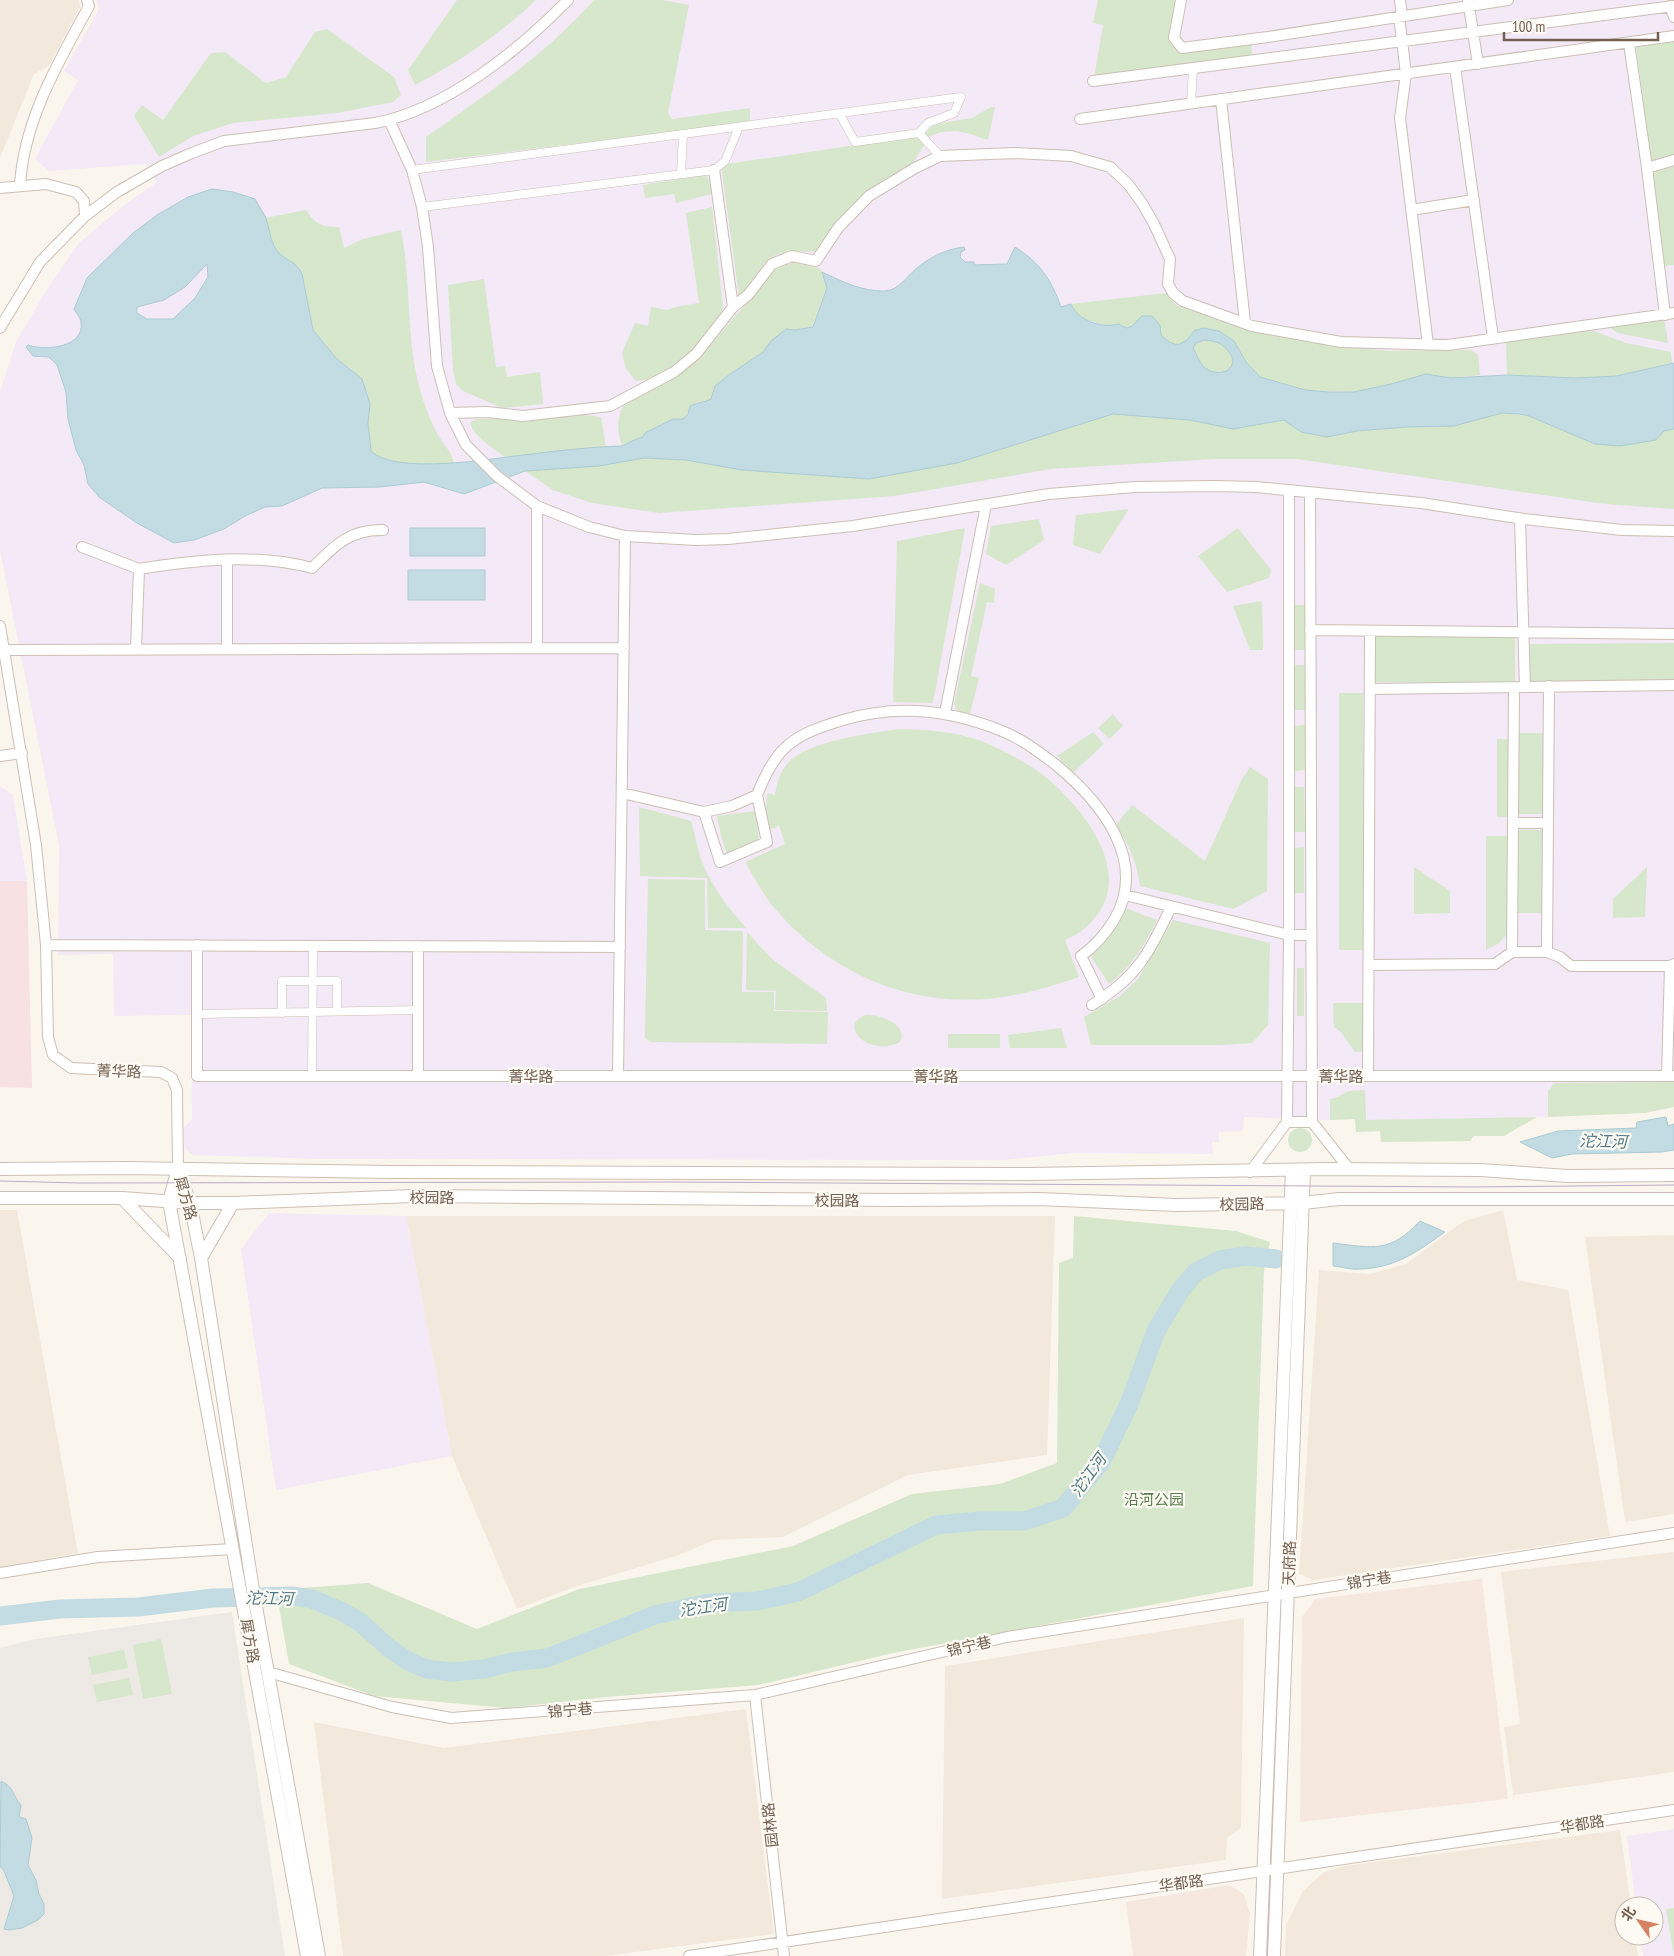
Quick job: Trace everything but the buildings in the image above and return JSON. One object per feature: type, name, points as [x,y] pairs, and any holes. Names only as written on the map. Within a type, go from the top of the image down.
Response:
[{"type":"street","points":[[20,185],[21,165],[42,96],[88,6],[87,0]]},
{"type":"street","points":[[0,328],[40,262],[85,216],[117,192],[162,166],[224,141],[389,120],[441,99],[480,76],[549,20],[568,0]]},
{"type":"street","points":[[1181,0],[1174,38],[1182,48],[1400,16],[1469,3],[1508,0]]},
{"type":"street","points":[[1400,0],[1406,74],[1400,118],[1428,344]]},
{"type":"street","points":[[1469,3],[1478,64]]},
{"type":"street","points":[[1093,81],[1672,6],[1674,17]]},
{"type":"street","points":[[1080,119],[1674,36]]},
{"type":"street","points":[[450,413],[486,412],[523,416],[610,406],[674,372],[696,354],[733,307],[748,295],[772,264],[792,256],[816,261],[838,228],[868,196],[899,177],[940,156],[1015,153],[1071,156],[1110,166],[1128,184],[1154,224],[1170,259],[1168,284],[1173,293],[1183,301],[1245,324],[1341,342],[1448,345],[1670,314],[1628,43]]},
{"type":"street","points":[[1455,67],[1493,338]]},
{"type":"street","points":[[1191,104],[1193,68]]},
{"type":"street","points":[[412,170],[962,97],[954,113],[928,123],[919,133],[854,142],[839,114]]},
{"type":"street","points":[[1221,100],[1245,324]]},
{"type":"street","points":[[389,120],[412,170],[422,207],[428,247],[437,366],[450,413],[466,444],[497,476],[537,506],[589,527],[625,536],[696,540],[790,534],[853,526],[1049,494],[1135,487],[1256,487],[1289,492],[1421,503],[1520,518],[1622,530],[1674,531]]},
{"type":"street","points":[[422,207],[714,170],[725,161],[739,127]]},
{"type":"street","points":[[919,133],[940,156]]},
{"type":"street","points":[[681,174],[683,134]]},
{"type":"street","points":[[1647,168],[1674,160]]},
{"type":"street","points":[[714,170],[733,307]]},
{"type":"street","points":[[0,188],[46,184],[76,192],[84,201],[85,216]]},
{"type":"street","points":[[1411,210],[1474,200]]},
{"type":"street","points":[[1250,1172],[1287,1122],[1289,492]]},
{"type":"street","points":[[1310,493],[1312,1122],[1350,1170]]},
{"type":"street","points":[[945,713],[986,505]]},
{"type":"street","points":[[537,506],[537,648]]},
{"type":"street","points":[[1520,518],[1525,687]]},
{"type":"street","points":[[82,546],[139,569],[190,561],[292,563],[312,568],[337,543],[369,530],[383,530]]},
{"type":"street","points":[[618,1076],[625,536]]},
{"type":"street","points":[[227,561],[228,649]]},
{"type":"street","points":[[136,650],[139,569]]},
{"type":"street","points":[[0,626],[36,845],[46,945],[620,947]]},
{"type":"street","points":[[1310,630],[1674,634]]},
{"type":"street","points":[[1368,1076],[1370,631]]},
{"type":"street","points":[[5,650],[624,648]]},
{"type":"street","points":[[1370,689],[1674,685]]},
{"type":"street","points":[[1547,952],[1549,686]]},
{"type":"street","points":[[1512,952],[1514,687]]},
{"type":"street","points":[[704,812],[720,862],[767,842],[757,795],[772,760],[790,741],[818,727],[865,715],[910,710],[945,713],[1002,731],[1033,747],[1082,789],[1103,813],[1125,862],[1125,895],[1119,911],[1098,942],[1081,956],[1102,999]]},
{"type":"street","points":[[0,756],[22,753]]},
{"type":"street","points":[[622,793],[704,812],[732,806],[757,795]]},
{"type":"street","points":[[1513,823],[1548,823]]},
{"type":"street","points":[[1125,895],[1289,934],[1310,935]]},
{"type":"street","points":[[1092,1005],[1125,982],[1137,968],[1150,950],[1171,907]]},
{"type":"street","name":"菁华路","points":[[46,945],[48,1037],[50,1048],[57,1059],[76,1069],[162,1072],[172,1078],[177,1090],[178,1169]]},
{"type":"street","points":[[197,945],[198,1014],[419,1010]]},
{"type":"street","points":[[312,1076],[313,946]]},
{"type":"street","points":[[418,946],[418,1076]]},
{"type":"street","points":[[1369,965],[1495,964],[1512,952],[1547,952],[1560,957],[1571,966],[1672,965],[1670,1076]]},
{"type":"street","points":[[282,1013],[282,981],[336,981],[336,1012]]},
{"type":"street","name":"菁华路","points":[[198,1014],[197,1076],[1670,1076]]},
{"type":"street","points":[[1287,1122],[1312,1122]]},
{"type":"street","name":"校园路","points":[[0,1170],[178,1169],[402,1172],[1029,1174],[1298,1170],[1480,1170],[1578,1176],[1674,1175]]},
{"type":"street","name":"犀方路","points":[[178,1169],[170,1201],[233,1549],[247,1590]]},
{"type":"street","name":"犀方路","points":[[178,1169],[190,1203],[200,1258],[247,1590],[307,1956]]},
{"type":"street","name":"天府路","points":[[1260,1956],[1281,1594],[1298,1170]]},
{"type":"street","name":"校园路","points":[[0,1198],[122,1198],[190,1203],[412,1196],[886,1200],[1039,1199],[1176,1205],[1297,1203],[1339,1199],[1674,1199]]},
{"type":"street","points":[[122,1198],[180,1258]]},
{"type":"street","points":[[200,1258],[233,1203]]},
{"type":"street","name":"锦宁巷","points":[[268,1672],[392,1707],[451,1718],[756,1695],[1007,1637],[1674,1533]]},
{"type":"street","points":[[0,1573],[98,1557],[233,1549]]},
{"type":"street","name":"天府路","points":[[1274,1956],[1278,1869],[1281,1594]]},
{"type":"street","name":"犀方路","points":[[252,1620],[268,1672],[320,1956]]},
{"type":"street","name":"园林路","points":[[756,1695],[784,1956]]},
{"type":"street","name":"华都路","points":[[689,1956],[1674,1810]]},
{"type":"shaded area","points":[[0,0],[79,0],[80,7],[49,66],[34,74],[0,158]]},
{"type":"shaded area","points":[[97,0],[1674,0],[1674,1095],[1570,1095],[1548,1117],[1483,1118],[1470,1141],[1381,1142],[1380,1131],[1356,1132],[1355,1119],[1244,1117],[1243,1131],[1219,1132],[1219,1142],[1212,1142],[1213,1154],[1073,1153],[1004,1160],[321,1159],[191,1154],[185,1148],[183,1130],[192,1120],[191,1015],[114,1016],[113,954],[58,955],[59,845],[0,550],[0,392],[16,342],[46,291],[79,243],[123,206],[157,182],[145,164],[49,171],[35,159],[78,80],[64,71],[99,9]]},
{"type":"shaded area","points":[[0,786],[13,795],[27,881],[0,881]]},
{"type":"shaded area","points":[[0,881],[27,881],[32,1088],[0,1087]]},
{"type":"shaded area","points":[[0,1210],[17,1210],[78,1553],[0,1568]]},
{"type":"shaded area","points":[[1503,1210],[1517,1280],[1568,1290],[1610,1536],[1313,1580],[1299,1574],[1319,1270],[1370,1274],[1406,1264],[1464,1221]]},
{"type":"shaded area","points":[[269,1213],[406,1216],[452,1456],[276,1490],[241,1249]]},
{"type":"shaded area","points":[[406,1216],[1055,1216],[1047,1455],[908,1475],[783,1537],[714,1540],[679,1555],[577,1586],[517,1609],[452,1456]]},
{"type":"shaded area","points":[[1674,1235],[1674,1514],[1625,1522],[1585,1237]]},
{"type":"shaded area","points":[[1674,1552],[1674,1772],[1513,1795],[1504,1727],[1520,1724],[1501,1572]]},
{"type":"shaded area","points":[[1482,1579],[1508,1799],[1300,1822],[1302,1617],[1315,1599]]},
{"type":"shaded area","points":[[232,1612],[285,1956],[0,1956],[0,1648],[35,1639]]},
{"type":"shaded area","points":[[1244,1618],[1241,1828],[1227,1838],[1226,1860],[942,1899],[945,1666]]},
{"type":"shaded area","points":[[746,1709],[774,1934],[605,1956],[343,1956],[314,1722],[444,1748]]},
{"type":"shaded area","points":[[1674,1829],[1674,1956],[1643,1956],[1642,1946],[1664,1946],[1664,1896],[1635,1896],[1627,1836]]},
{"type":"shaded area","points":[[1620,1830],[1630,1896],[1614,1896],[1614,1946],[1636,1946],[1638,1956],[1285,1956],[1286,1925],[1303,1891],[1324,1872],[1344,1866]]},
{"type":"shaded area","points":[[1229,1885],[1244,1894],[1250,1914],[1246,1956],[1133,1956],[1126,1902]]},
{"type":"green space","points":[[457,0],[536,0],[508,25],[478,47],[448,67],[415,85],[408,70]]},
{"type":"green space","points":[[594,0],[662,0],[689,5],[668,113],[672,119],[750,108],[750,122],[426,162],[426,137],[493,90],[556,39]]},
{"type":"green space","points":[[1098,0],[1176,0],[1170,35],[1184,52],[1251,41],[1252,56],[1094,78],[1103,25],[1093,23]]},
{"type":"green space","points":[[327,29],[394,77],[401,95],[393,102],[337,113],[233,123],[193,136],[159,157],[134,116],[142,105],[163,120],[211,53],[225,52],[266,83],[286,77],[315,32]]},
{"type":"green space","points":[[1674,42],[1674,265],[1665,266],[1636,46]]},
{"type":"green space","points":[[991,107],[995,107],[988,140],[955,131],[941,132],[929,137],[911,166],[886,179],[858,200],[843,215],[821,247],[814,252],[789,251],[776,255],[764,264],[747,291],[739,296],[721,165],[923,135],[935,124],[972,118]]},
{"type":"green space","points":[[705,175],[709,180],[712,194],[676,203],[674,194],[645,198],[643,185]]},
{"type":"green space","points":[[712,207],[723,307],[719,319],[705,340],[683,360],[653,379],[636,381],[626,369],[622,353],[635,323],[648,326],[651,307],[667,310],[699,303],[686,213]]},
{"type":"green space","points":[[306,210],[320,224],[339,227],[344,248],[363,239],[401,230],[406,267],[411,341],[417,378],[431,421],[450,452],[454,464],[398,462],[387,460],[371,451],[368,423],[370,404],[350,368],[336,358],[313,330],[300,268],[279,254],[272,241],[265,218]]},
{"type":"green space","points":[[786,264],[806,264],[820,269],[827,288],[813,327],[786,330],[756,358],[728,377],[716,390],[712,399],[705,403],[696,402],[683,419],[662,424],[645,433],[643,437],[622,446],[618,424],[625,403],[647,392],[706,350],[772,272]]},
{"type":"green space","points":[[484,279],[496,367],[505,366],[507,377],[540,372],[543,404],[502,408],[463,391],[456,384],[453,370],[448,285]]},
{"type":"green space","points":[[1166,293],[1176,305],[1200,313],[1284,336],[1333,346],[1390,351],[1471,350],[1478,355],[1480,375],[1451,378],[1426,374],[1354,392],[1305,390],[1260,377],[1246,362],[1234,341],[1219,331],[1179,345],[1169,342],[1142,316],[1132,326],[1127,328],[1118,324],[1109,327],[1085,319],[1074,312],[1071,304]]},
{"type":"green space","points":[[1664,318],[1668,343],[1618,333],[1606,325]]},
{"type":"green space","points":[[1594,331],[1626,343],[1671,352],[1672,363],[1616,376],[1576,378],[1507,375],[1506,339]]},
{"type":"green space","points":[[1204,340],[1214,341],[1228,350],[1233,359],[1230,368],[1226,371],[1216,372],[1203,366],[1193,348],[1196,343]]},
{"type":"green space","points":[[1502,413],[1529,416],[1595,444],[1674,429],[1674,509],[1605,504],[1297,459],[1215,459],[1051,469],[894,496],[659,513],[592,503],[553,490],[525,471],[599,466],[644,458],[686,460],[869,479],[957,463],[1113,414],[1190,420],[1233,429],[1284,420],[1301,432],[1327,437],[1357,431],[1454,426]]},
{"type":"green space","points":[[579,414],[601,417],[606,447],[505,457],[480,438],[470,423],[476,419],[547,419]]},
{"type":"green space","points":[[1129,509],[1100,554],[1073,545],[1076,515]]},
{"type":"green space","points":[[1039,519],[1044,540],[1006,565],[986,554],[991,526]]},
{"type":"green space","points":[[965,528],[933,703],[893,702],[897,541]]},
{"type":"green space","points":[[1238,528],[1271,570],[1269,578],[1227,592],[1198,556]]},
{"type":"green space","points":[[980,583],[995,589],[994,603],[987,602],[971,676],[979,678],[970,714],[960,711],[954,704]]},
{"type":"green space","points":[[1262,601],[1263,650],[1250,650],[1233,606]]},
{"type":"green space","points":[[1293,605],[1305,605],[1305,650],[1294,650]]},
{"type":"green space","points":[[1375,635],[1515,636],[1515,683],[1374,682]]},
{"type":"green space","points":[[1674,643],[1674,683],[1529,684],[1529,644]]},
{"type":"green space","points":[[1294,665],[1305,665],[1306,710],[1294,710]]},
{"type":"green space","points":[[1339,693],[1363,693],[1363,950],[1339,950]]},
{"type":"green space","points":[[1113,714],[1123,726],[1109,739],[1098,728]]},
{"type":"green space","points":[[1305,725],[1305,770],[1294,771],[1294,726]]},
{"type":"green space","points":[[899,729],[936,731],[960,735],[995,747],[1042,774],[1061,791],[1088,823],[1106,859],[1109,878],[1106,897],[1097,915],[1083,930],[1065,940],[1079,977],[1027,992],[976,1000],[943,999],[911,993],[881,984],[852,971],[824,954],[799,934],[768,899],[745,862],[785,844],[779,825],[769,829],[766,808],[767,793],[775,795],[779,778],[785,766],[797,755],[824,744],[840,739]]},
{"type":"green space","points":[[1093,732],[1104,744],[1073,773],[1057,756]]},
{"type":"green space","points":[[1517,733],[1546,733],[1545,814],[1516,814]]},
{"type":"green space","points":[[1497,739],[1509,739],[1508,817],[1497,817]]},
{"type":"green space","points":[[1250,767],[1268,779],[1267,891],[1233,909],[1140,886],[1132,854],[1116,825],[1132,805],[1205,861],[1241,781]]},
{"type":"green space","points":[[1293,787],[1304,787],[1305,832],[1294,832]]},
{"type":"green space","points":[[639,807],[691,821],[701,859],[710,878],[726,904],[746,928],[708,928],[707,878],[640,876]]},
{"type":"green space","points":[[756,811],[759,842],[728,857],[717,816]]},
{"type":"green space","points":[[1517,830],[1545,830],[1545,913],[1516,913]]},
{"type":"green space","points":[[1486,836],[1508,836],[1507,934],[1499,943],[1486,950]]},
{"type":"green space","points":[[1304,847],[1304,893],[1293,893],[1293,848]]},
{"type":"green space","points":[[1414,867],[1450,891],[1450,913],[1414,914]]},
{"type":"green space","points":[[1647,867],[1645,917],[1613,918],[1613,899]]},
{"type":"green space","points":[[648,879],[705,880],[705,930],[743,931],[742,992],[774,992],[774,1011],[828,1012],[827,1044],[651,1042],[645,1038]]},
{"type":"green space","points":[[1125,908],[1157,920],[1137,955],[1124,971],[1109,984],[1090,955],[1121,916]]},
{"type":"green space","points":[[1173,920],[1270,943],[1268,1025],[1252,1043],[1221,1045],[1091,1045],[1084,1017],[1120,996],[1138,979]]},
{"type":"green space","points":[[747,932],[772,959],[826,998],[827,1011],[775,1010],[776,991],[746,990]]},
{"type":"green space","points":[[1297,968],[1304,968],[1304,1016],[1297,1016]]},
{"type":"green space","points":[[1333,1003],[1366,1003],[1366,1051],[1355,1052],[1341,1032],[1334,1027]]},
{"type":"green space","points":[[866,1015],[885,1018],[897,1025],[902,1036],[900,1042],[889,1046],[879,1046],[861,1039],[856,1033],[854,1026],[857,1020]]},
{"type":"green space","points":[[1061,1028],[1067,1048],[1010,1048],[1008,1035]]},
{"type":"green space","points":[[948,1034],[1000,1034],[1000,1048],[948,1048]]},
{"type":"green space","points":[[1674,1082],[1674,1107],[1645,1113],[1548,1117],[1548,1091],[1555,1083]]},
{"type":"green space","points":[[1365,1090],[1366,1120],[1537,1117],[1504,1136],[1474,1136],[1470,1141],[1381,1142],[1380,1131],[1356,1132],[1355,1119],[1330,1120],[1330,1099],[1349,1091]]},
{"type":"green space","points":[[1300,1128],[1309,1131],[1312,1140],[1309,1149],[1300,1152],[1291,1149],[1288,1140],[1291,1131]]},
{"type":"green space","name":"沿河公园","points":[[1074,1216],[1236,1231],[1270,1242],[1264,1271],[1253,1586],[893,1653],[759,1685],[607,1697],[506,1708],[374,1696],[289,1664],[276,1590],[368,1583],[477,1629],[579,1589],[793,1546],[912,1494],[1000,1484],[1057,1463],[1059,1263],[1073,1258]]},
{"type":"green space","points":[[161,1639],[172,1694],[143,1699],[133,1645]]},
{"type":"green space","points":[[124,1650],[128,1668],[92,1675],[88,1657]]},
{"type":"green space","points":[[129,1678],[133,1695],[97,1702],[93,1685]]},
{"type":"green space","points":[[1674,1908],[1674,1956],[1666,1909]]},
{"type":"water","points":[[212,189],[233,192],[255,199],[265,216],[276,249],[282,256],[292,262],[302,274],[313,330],[336,358],[362,379],[370,404],[368,423],[371,451],[383,458],[400,462],[421,464],[467,462],[572,449],[622,446],[643,437],[645,433],[673,419],[683,419],[688,414],[690,406],[711,399],[715,386],[763,352],[771,341],[786,329],[795,330],[813,327],[827,288],[822,272],[860,288],[885,291],[898,286],[916,269],[933,257],[964,247],[965,250],[961,252],[960,257],[965,262],[974,262],[974,265],[1007,264],[1015,247],[1044,272],[1061,307],[1071,304],[1079,315],[1091,322],[1105,325],[1118,324],[1127,328],[1132,326],[1142,316],[1152,316],[1160,325],[1161,335],[1169,342],[1178,345],[1187,340],[1194,331],[1203,328],[1219,331],[1234,341],[1246,362],[1260,377],[1305,390],[1354,392],[1426,374],[1451,378],[1507,375],[1576,378],[1616,376],[1674,363],[1674,429],[1664,431],[1656,440],[1620,446],[1595,444],[1529,416],[1519,414],[1502,413],[1454,426],[1357,431],[1327,437],[1301,432],[1284,420],[1233,429],[1190,420],[1113,414],[957,463],[869,479],[742,470],[686,460],[644,458],[599,466],[525,471],[464,494],[424,482],[380,487],[322,488],[282,506],[265,507],[245,516],[224,529],[194,540],[174,543],[137,523],[99,497],[88,484],[84,465],[76,450],[68,419],[66,392],[57,365],[49,357],[33,356],[26,347],[28,345],[44,348],[62,346],[77,337],[81,331],[81,322],[74,309],[87,278],[133,233],[157,215],[188,197]],"holes":[[[207,264],[208,277],[195,298],[173,319],[147,319],[137,313],[137,307],[164,300],[185,287]],[[1204,340],[1214,341],[1228,350],[1233,359],[1230,368],[1226,371],[1217,372],[1203,366],[1193,348],[1196,343]]]},
{"type":"water","points":[[410,528],[485,528],[485,556],[410,556]]},
{"type":"water","points":[[408,570],[485,570],[485,600],[408,600]]},
{"type":"water","points":[[1666,1117],[1668,1126],[1674,1124],[1674,1150],[1662,1152],[1572,1154],[1552,1158],[1520,1142],[1558,1131],[1636,1128],[1637,1122]]},
{"type":"water","points":[[1420,1221],[1445,1232],[1416,1252],[1396,1262],[1373,1268],[1350,1269],[1333,1266],[1333,1243],[1371,1247],[1381,1246],[1400,1239]]},
{"type":"water","points":[[1,1781],[11,1789],[21,1805],[19,1817],[26,1819],[32,1838],[28,1865],[36,1880],[39,1894],[44,1904],[44,1914],[38,1920],[22,1928],[9,1930],[4,1929],[14,1896],[4,1871],[0,1866]]},
{"type":"waterway","name":"沱江河","points":[[0,1616],[60,1609],[138,1607],[213,1598],[294,1596],[312,1599],[341,1611],[360,1622],[389,1648],[408,1661],[427,1669],[451,1672],[484,1669],[512,1662],[547,1658],[655,1615],[709,1603],[757,1601],[798,1592],[936,1525],[981,1521],[1024,1521],[1063,1508],[1101,1462],[1129,1404],[1156,1331],[1180,1291],[1196,1272],[1220,1260],[1246,1256],[1276,1259]]},
{"type":"tram line","points":[[0,1181],[79,1183],[673,1182],[1473,1187],[1674,1185]]}]
